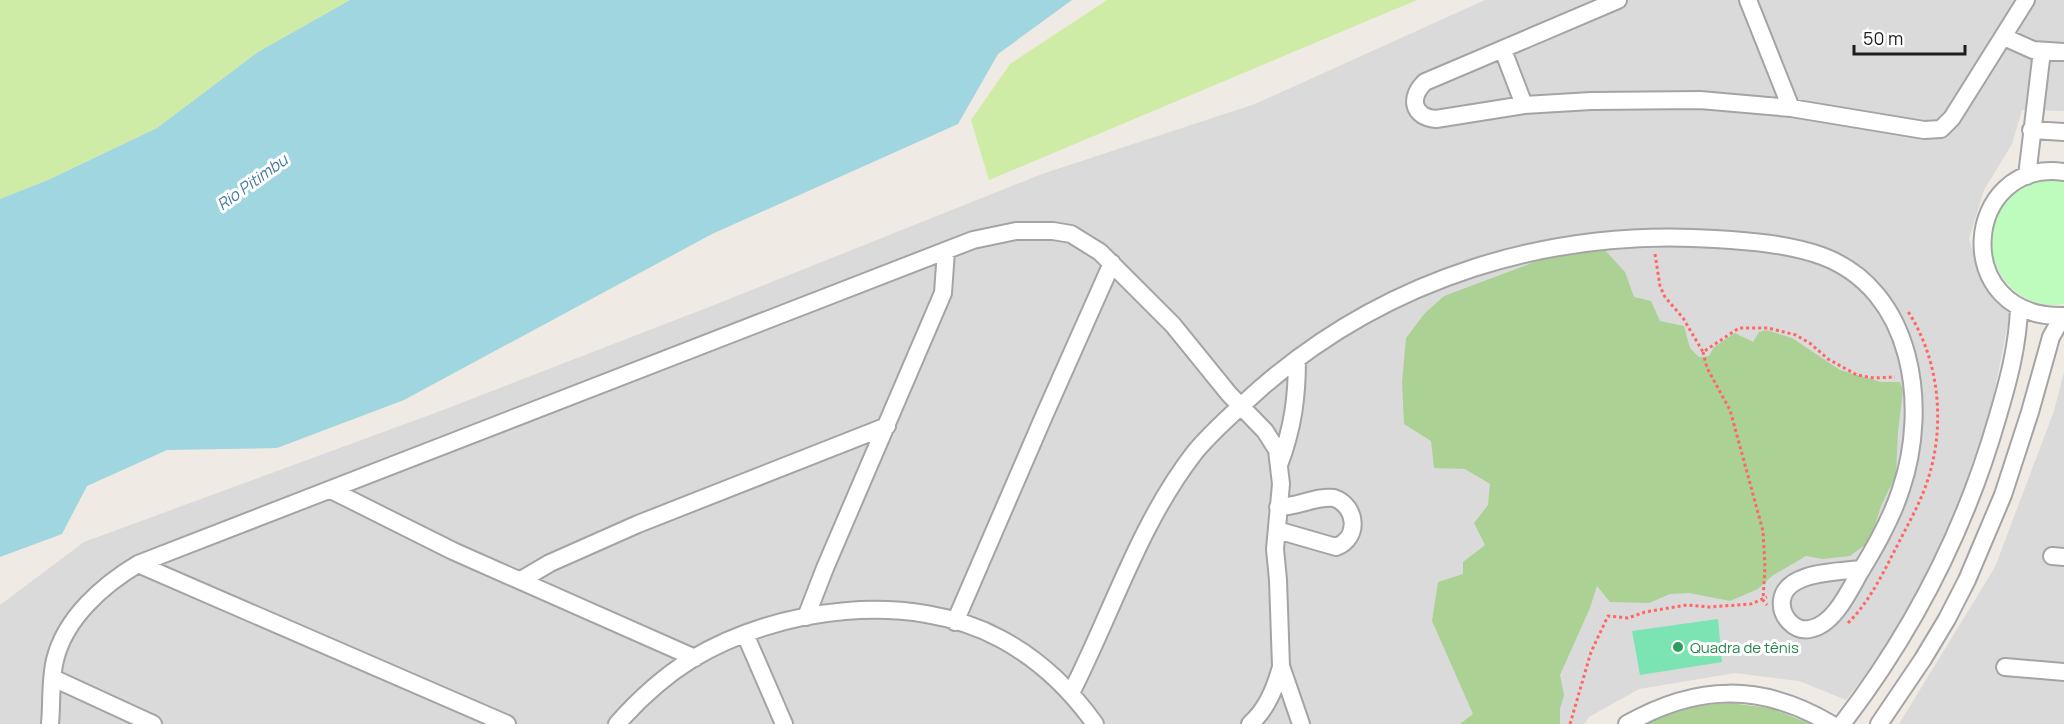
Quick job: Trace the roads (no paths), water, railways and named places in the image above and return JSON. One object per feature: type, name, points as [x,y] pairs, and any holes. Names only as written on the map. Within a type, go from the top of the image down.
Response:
[{"type":"street","points":[[1618,0],[1425,82],[1419,88],[1416,96],[1415,105],[1419,113],[1425,118],[1436,119],[1524,105],[1591,101],[1690,100],[1791,108],[1924,130],[1941,129],[1952,118],[2026,0]]},
{"type":"street","points":[[1748,0],[1791,108]]},
{"type":"street","points":[[2004,37],[2033,50],[2064,52]]},
{"type":"street","points":[[1503,50],[1524,105]]},
{"type":"street","points":[[2027,176],[2042,51]]},
{"type":"street","points":[[2031,130],[2064,132]]},
{"type":"street","points":[[1879,724],[1923,659],[1967,580],[2003,495],[2051,338],[2063,316],[2040,315],[2019,307],[2002,295],[1990,279],[1983,260],[1981,239],[1985,219],[1995,201],[2009,186],[2027,176],[2041,172],[2064,172]]},
{"type":"street","points":[[50,724],[55,659],[70,628],[104,588],[138,564],[973,240],[1005,233],[1035,230],[1071,234],[1100,252],[1173,325],[1229,394],[1265,431],[1277,450],[1281,484],[1275,549],[1281,666],[1301,724]]},
{"type":"street","points":[[1071,693],[1125,575],[1160,507],[1195,452],[1217,428],[1298,358],[1343,327],[1408,293],[1501,259],[1544,249],[1643,237],[1726,240],[1795,249],[1821,255],[1857,276],[1875,292],[1900,335],[1912,378],[1915,410],[1908,465],[1902,489],[1884,530],[1862,569],[1838,608],[1821,625],[1811,629],[1800,628],[1785,616],[1781,606],[1782,598],[1794,581],[1862,569]]},
{"type":"street","points":[[806,617],[943,293],[946,251]]},
{"type":"street","points":[[955,622],[1112,263]]},
{"type":"street","points":[[1842,724],[1896,648],[1959,527],[1989,447],[2011,370],[2019,307]]},
{"type":"street","points":[[1279,465],[1290,437],[1297,392],[1298,358]]},
{"type":"street","points":[[521,580],[550,563],[638,524],[887,426]]},
{"type":"street","points":[[331,490],[424,537],[695,658]]},
{"type":"street","points":[[1277,530],[1336,547],[1346,541],[1354,525],[1348,507],[1334,498],[1316,499],[1290,507],[1278,507]]},
{"type":"street","points":[[138,564],[507,724]]},
{"type":"street","points":[[617,724],[640,698],[695,658],[745,634],[772,624],[806,617],[861,610],[895,610],[955,622],[1000,638],[1047,670],[1071,693],[1095,724]]},
{"type":"street","points":[[745,634],[784,724]]},
{"type":"street","points":[[1250,724],[1261,712],[1274,690],[1281,666]]},
{"type":"street","points":[[2005,667],[2064,672]]},
{"type":"street","points":[[53,678],[153,724]]},
{"type":"street","points":[[1627,724],[1651,710],[1682,699],[1714,694],[1747,694],[1779,700],[1810,711],[1831,724]]},
{"type":"water","name":"Rio Pitimbu","points":[[350,0],[1072,0],[998,54],[958,124],[712,234],[404,400],[277,448],[167,450],[87,486],[62,534],[0,557],[0,199],[48,180],[157,128],[258,52]]},
{"type":"place","name":"Quadra de tênis","points":[[1678,647]]}]
